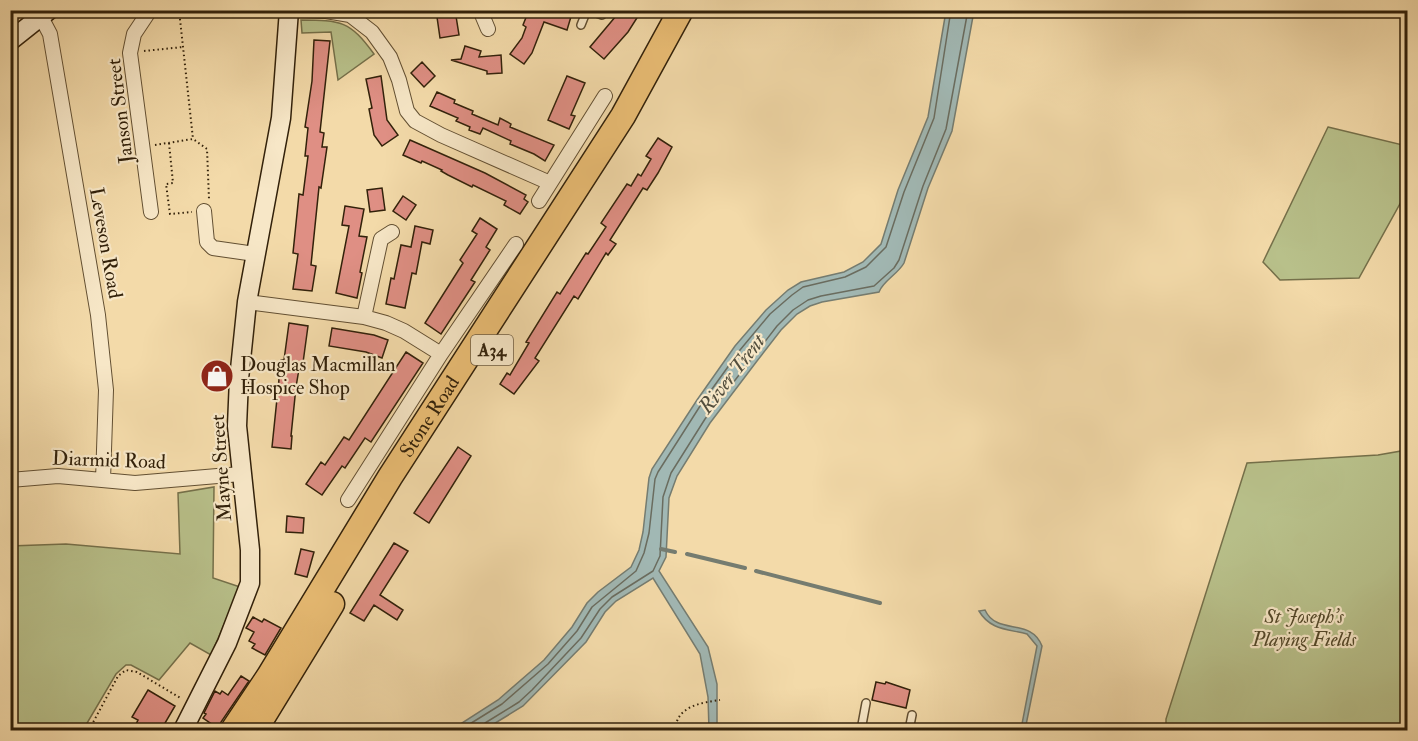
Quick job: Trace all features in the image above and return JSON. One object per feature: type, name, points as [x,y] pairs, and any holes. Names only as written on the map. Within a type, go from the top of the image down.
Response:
[{"type":"highway","name":"Stone Road","points":[[233,730],[269,676],[390,477],[623,116],[681,10]]},
{"type":"highway","name":"Stone Road","points":[[255,730],[405,483],[640,119],[698,10]]},
{"type":"street","name":"Janson Street","points":[[150,10],[134,34],[130,53],[151,212]]},
{"type":"street","name":"Mayne Street","points":[[183,730],[227,643],[250,583],[250,550],[237,426],[239,379],[247,302],[281,118],[289,10]]},
{"type":"street","points":[[300,10],[350,15],[372,32],[390,57],[407,111],[415,121],[441,135],[550,183]]},
{"type":"street","points":[[480,10],[488,29]]},
{"type":"street","points":[[10,41],[45,14]]},
{"type":"street","name":"Leveson Road","points":[[45,14],[98,315],[106,390],[103,480]]},
{"type":"street","points":[[539,201],[605,96]]},
{"type":"street","points":[[204,211],[207,242],[213,248],[255,254]]},
{"type":"street","points":[[364,317],[383,233]]},
{"type":"street","points":[[348,494],[511,246]]},
{"type":"street","points":[[247,302],[364,317],[404,331],[441,354]]},
{"type":"street","name":"Diarmid Road","points":[[10,480],[58,476],[135,483],[241,474]]},
{"type":"lane","points":[[581,25],[588,10],[602,15]]},
{"type":"lane","points":[[861,730],[866,703]]},
{"type":"lane","points":[[909,730],[912,715]]},
{"type":"path","points":[[178,10],[193,139]]},
{"type":"path","points":[[130,53],[183,46]]},
{"type":"path","points":[[144,146],[193,139],[207,149],[210,206],[204,211],[170,214],[166,184],[173,183],[169,143]]},
{"type":"path","points":[[89,730],[118,676],[126,669],[137,672],[195,707]]},
{"type":"path","points":[[675,730],[679,716],[687,709],[704,702],[720,700]]},
{"type":"green space","points":[[301,20],[335,22],[343,25],[358,35],[374,54],[338,80],[331,32],[302,33]]},
{"type":"green space","points":[[1328,127],[1407,146],[1407,191],[1359,278],[1280,280],[1263,262]]},
{"type":"green space","name":"St Joseph's Playing Fields","points":[[1407,450],[1407,730],[1166,730],[1166,719],[1247,463],[1378,455]]},
{"type":"green space","points":[[214,487],[213,578],[240,587],[211,655],[190,643],[159,680],[131,665],[126,665],[116,674],[83,730],[11,730],[10,546],[66,544],[180,554],[178,493]]},
{"type":"water","name":"River Trent","points":[[946,11],[974,11],[952,131],[928,188],[904,263],[879,292],[810,306],[797,314],[781,330],[710,423],[677,476],[669,498],[666,557],[659,571],[708,647],[717,684],[717,730],[709,730],[708,697],[700,654],[653,578],[616,601],[605,612],[586,642],[523,706],[484,730],[451,730],[498,700],[544,660],[572,627],[587,603],[631,567],[639,550],[643,532],[652,469],[735,346],[766,310],[788,290],[801,282],[844,272],[863,262],[881,244],[898,190],[928,117]]},
{"type":"water","points":[[985,610],[997,623],[1030,632],[1037,637],[1042,646],[1026,725],[1022,724],[1037,646],[1027,634],[1000,628],[988,622],[979,611]]},
{"type":"building","points":[[439,10],[455,10],[459,35],[440,38],[437,17]]},
{"type":"building","points":[[529,10],[573,10],[567,30],[544,22],[532,53],[524,64],[510,54],[522,38],[526,27],[523,25]]},
{"type":"building","points":[[621,10],[642,10],[628,32],[604,59],[590,47]]},
{"type":"building","points":[[314,40],[330,41],[320,132],[324,133],[322,147],[327,147],[321,188],[319,187],[311,265],[316,266],[312,291],[293,289],[298,254],[293,253],[299,194],[303,195],[308,156],[305,156],[308,128],[305,127],[312,81]]},
{"type":"building","points":[[465,46],[481,51],[479,57],[501,55],[502,73],[487,74],[487,71],[451,60],[461,59]]},
{"type":"building","points":[[422,62],[435,76],[424,87],[411,73]]},
{"type":"building","points":[[381,76],[387,120],[398,135],[382,146],[374,135],[369,109],[372,108],[366,79]]},
{"type":"building","points":[[567,76],[585,83],[571,115],[575,116],[569,129],[548,120]]},
{"type":"building","points":[[437,92],[473,111],[472,114],[498,125],[500,118],[511,124],[510,127],[554,145],[545,161],[483,128],[480,134],[469,130],[470,127],[456,121],[458,118],[430,106]]},
{"type":"building","points":[[658,138],[672,147],[658,173],[647,190],[643,188],[610,240],[616,244],[608,255],[606,253],[578,299],[574,296],[535,358],[539,361],[514,394],[500,384],[507,373],[510,375],[529,343],[526,342],[557,292],[560,294],[606,227],[601,223],[627,184],[631,186],[638,174],[641,176],[651,159],[646,156]]},
{"type":"building","points":[[410,140],[485,173],[526,195],[524,199],[528,202],[520,214],[504,205],[506,201],[473,185],[472,187],[422,161],[421,163],[403,155]]},
{"type":"building","points":[[382,188],[385,210],[370,212],[367,190]]},
{"type":"building","points":[[403,196],[416,205],[406,220],[393,211]]},
{"type":"building","points":[[345,206],[364,209],[359,236],[367,237],[357,298],[336,293],[349,226],[342,225]]},
{"type":"building","points":[[480,218],[497,229],[486,247],[490,250],[471,280],[475,282],[441,334],[425,323],[463,263],[460,260],[477,234],[472,231]]},
{"type":"building","points":[[415,226],[433,230],[430,244],[422,242],[416,274],[412,273],[405,308],[386,304],[401,245],[411,247]]},
{"type":"building","points":[[289,323],[308,326],[302,370],[299,369],[296,387],[291,449],[272,447],[281,360],[284,360]]},
{"type":"building","points":[[332,328],[374,335],[388,340],[382,358],[366,352],[329,346]]},
{"type":"building","points":[[406,352],[423,363],[371,442],[365,438],[345,468],[342,466],[322,495],[306,484],[321,462],[325,465],[344,437],[349,440]]},
{"type":"building","points":[[458,447],[471,456],[429,523],[414,513]]},
{"type":"building","points":[[287,516],[304,518],[303,533],[286,532]]},
{"type":"building","points":[[394,543],[408,551],[380,595],[403,610],[397,620],[374,605],[364,621],[350,613]]},
{"type":"building","points":[[301,549],[314,552],[307,577],[295,574]]},
{"type":"building","points":[[253,617],[262,622],[264,619],[281,628],[265,655],[252,648],[255,644],[249,641],[254,632],[246,628]]},
{"type":"building","points":[[241,676],[249,681],[221,722],[219,729],[203,718],[206,714],[204,713],[215,691],[220,694],[222,691],[228,695]]},
{"type":"building","points":[[876,682],[885,684],[886,682],[910,690],[906,708],[872,700]]},
{"type":"building","points":[[148,690],[175,706],[161,730],[149,727],[147,730],[133,730],[138,720],[132,717]]},
{"type":"waterway","points":[[661,549],[675,552]]},
{"type":"waterway","points":[[687,554],[745,568]]},
{"type":"waterway","points":[[756,571],[880,603]]},
{"type":"place","name":"Douglas Macmillan Hospice Shop","points":[[217,376]]}]
